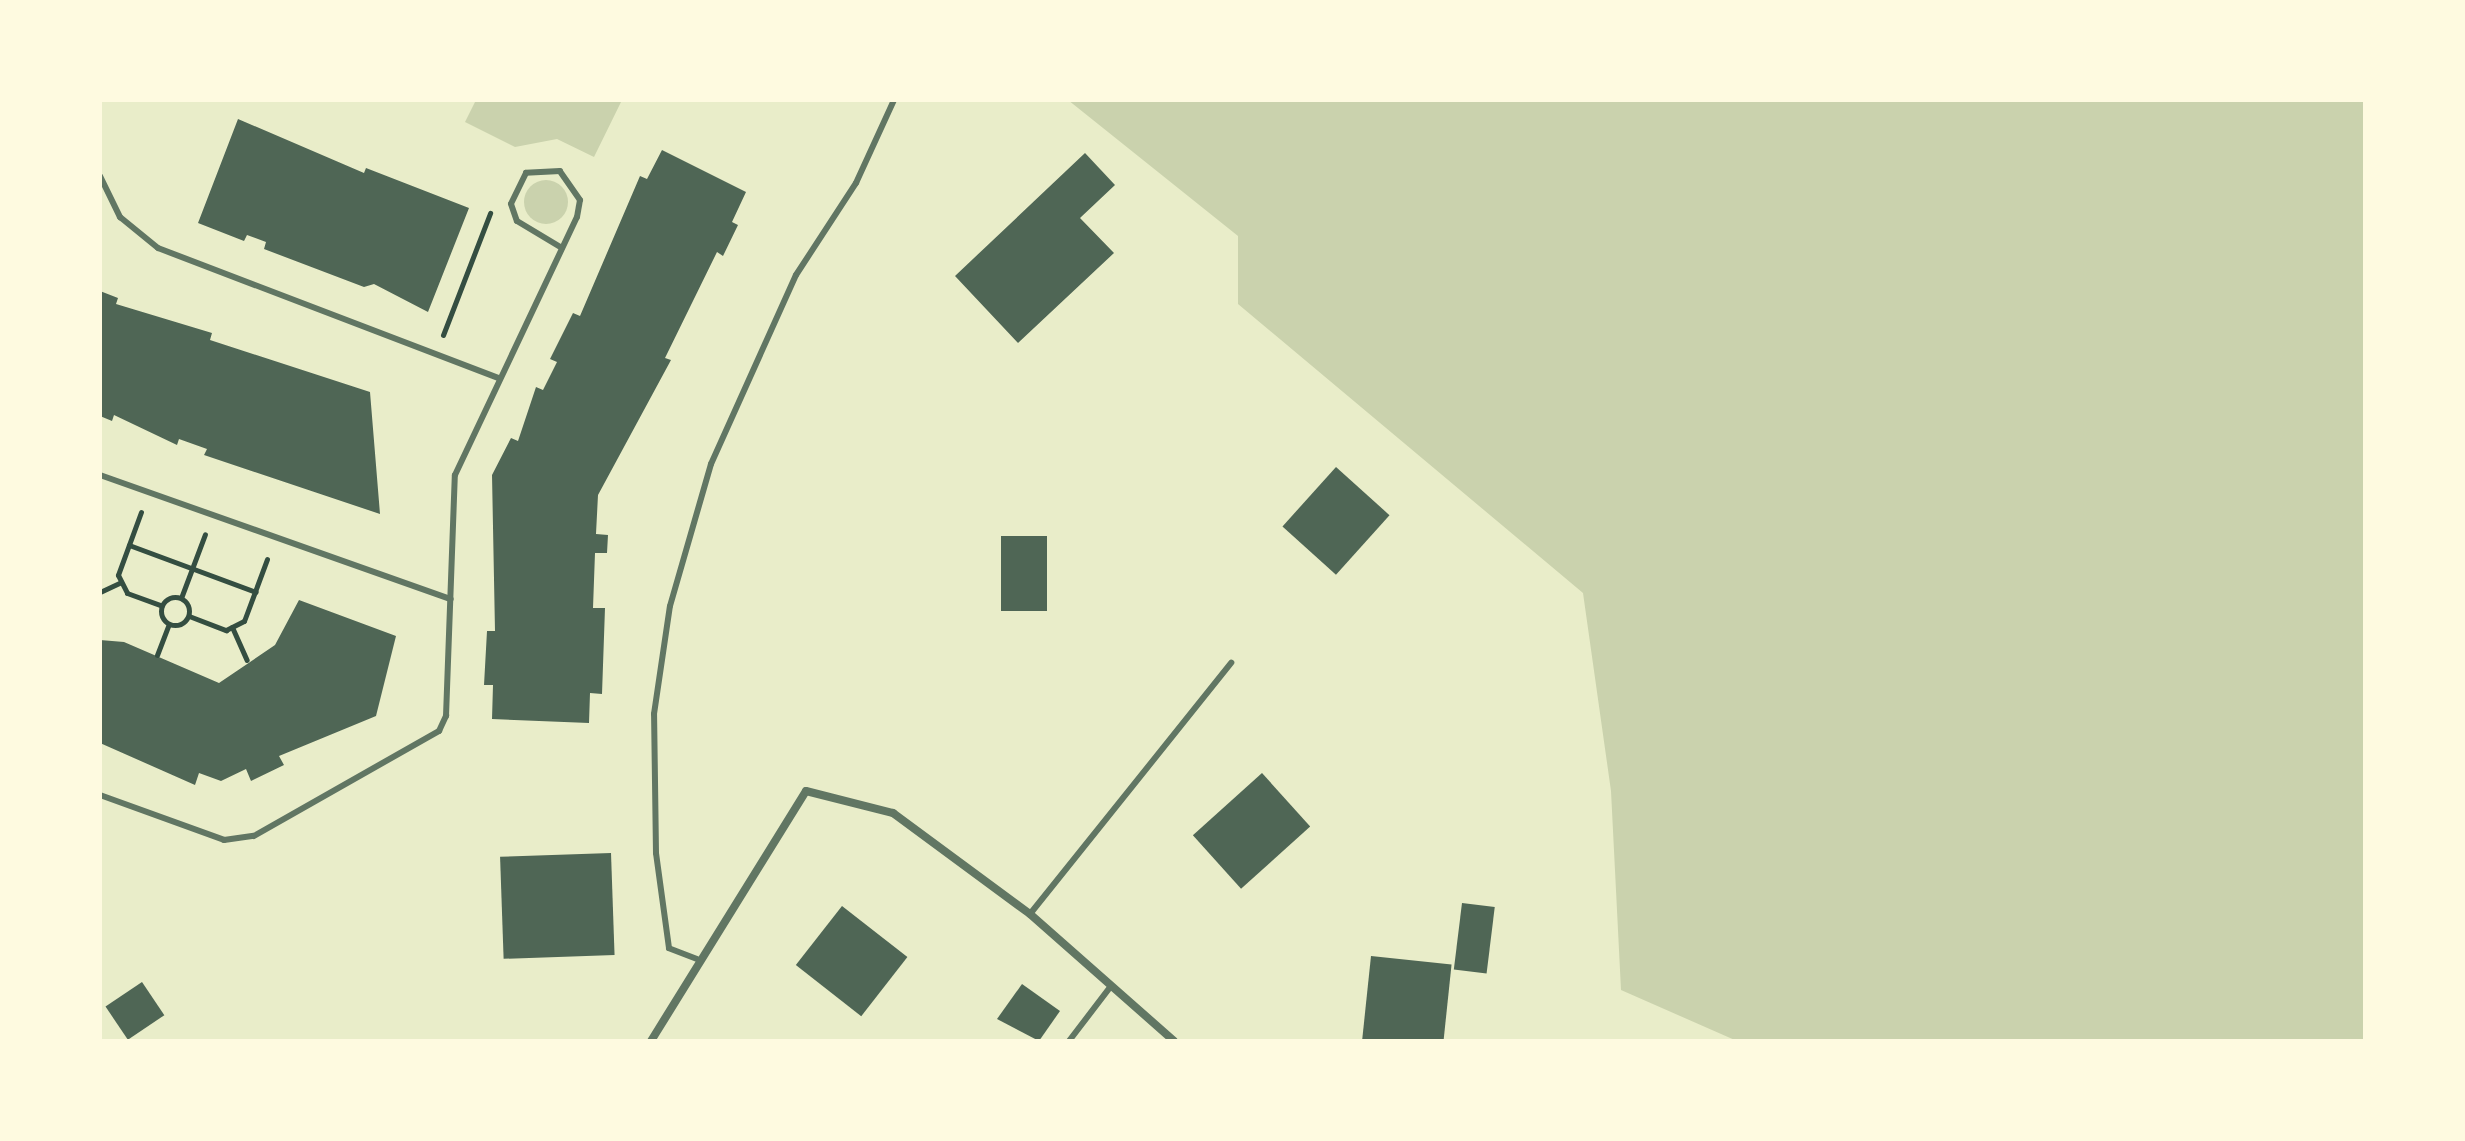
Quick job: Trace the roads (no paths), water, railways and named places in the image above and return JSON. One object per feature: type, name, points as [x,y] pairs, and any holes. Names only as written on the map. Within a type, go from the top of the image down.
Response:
[{"type":"street","points":[[651,1041],[697,959],[806,791],[893,813],[1030,914],[1174,1041]]},
{"type":"lane","points":[[697,959],[669,948],[656,853],[654,714],[670,606],[711,464],[796,275],[856,183],[894,100]]},
{"type":"lane","points":[[100,795],[224,840],[254,836],[427,741],[446,716],[455,475],[498,378],[562,248],[577,217],[574,183],[543,168],[515,187],[517,221],[562,248]]},
{"type":"lane","points":[[100,176],[120,217],[158,248],[498,378]]},
{"type":"lane","points":[[100,475],[451,599]]},
{"type":"lane","points":[[1030,914],[1231,663]]},
{"type":"lane","points":[[1069,1041],[1111,986]]}]
